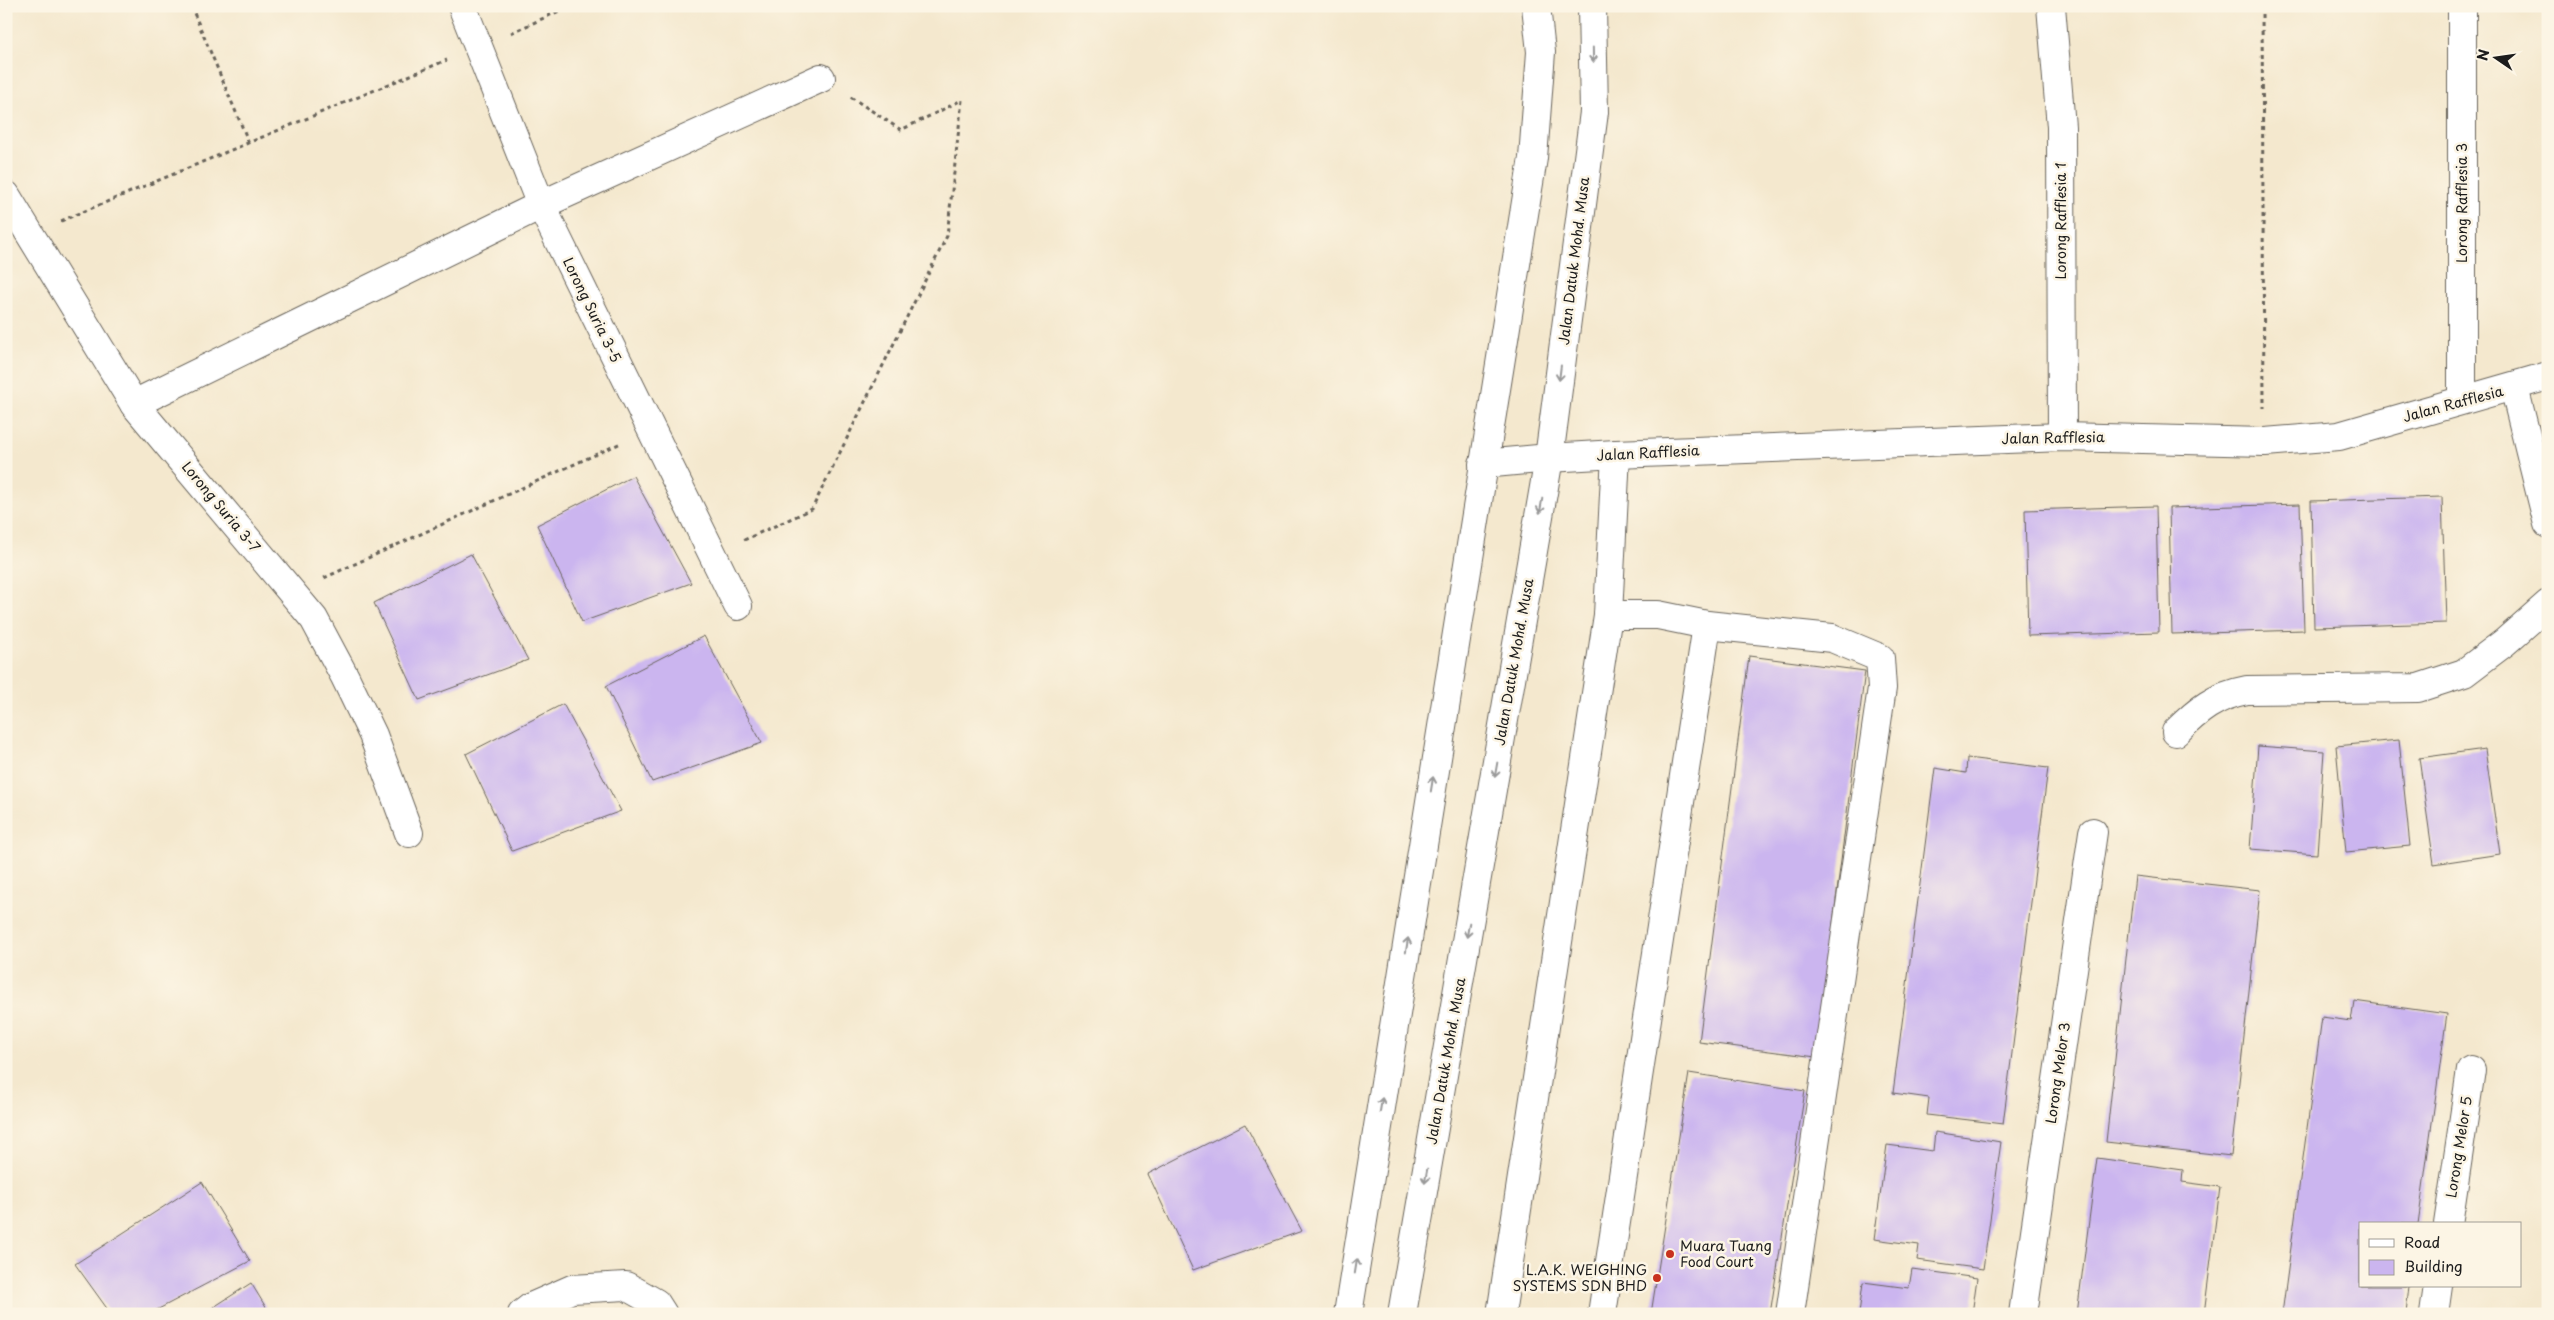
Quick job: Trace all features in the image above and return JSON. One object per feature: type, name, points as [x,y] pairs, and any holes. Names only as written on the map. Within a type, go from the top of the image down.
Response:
[{"type":"main road","name":"Lorong Suria 3-5","points":[[462,6],[541,205],[738,606]]},
{"type":"main road","points":[[1348,1314],[1533,158],[1541,52],[1536,6]]},
{"type":"main road","name":"Jalan Datuk Mohd. Musa","points":[[1402,1314],[1549,458],[1594,112],[1592,6]]},
{"type":"main road","name":"Lorong Rafflesia 1","points":[[2051,6],[2061,127],[2062,437]]},
{"type":"main road","name":"Lorong Rafflesia 3","points":[[2462,6],[2462,400]]},
{"type":"main road","points":[[134,404],[541,205],[821,78]]},
{"type":"main road","name":"Lorong Suria 3-7","points":[[6,194],[134,404],[314,619],[373,735],[409,833]]},
{"type":"main road","name":"Jalan Rafflesia","points":[[1483,464],[1616,454],[2062,437],[2265,442],[2339,436],[2548,376]]},
{"type":"main road","points":[[2514,387],[2548,524]]},
{"type":"main road","points":[[1501,1314],[1608,615],[1616,454]]},
{"type":"main road","points":[[2176,732],[2196,713],[2225,694],[2247,690],[2418,688],[2464,673],[2505,642],[2548,604]]},
{"type":"main road","points":[[1608,615],[1658,615],[1707,625],[1832,638],[1880,658],[1882,688],[1790,1314]]},
{"type":"main road","points":[[1602,1314],[1707,625]]},
{"type":"main road","name":"Lorong Melor 3","points":[[2023,1314],[2093,832]]},
{"type":"main road","name":"Lorong Melor 5","points":[[2448,1222],[2471,1070]]},
{"type":"main road","points":[[522,1314],[531,1307],[572,1289],[626,1286],[656,1303],[662,1314]]},
{"type":"main road","points":[[2434,1314],[2438,1288]]},
{"type":"path","points":[[191,6],[249,143]]},
{"type":"path","points":[[30,234],[479,47],[570,6]]},
{"type":"path","points":[[2262,6],[2265,442]]},
{"type":"path","points":[[713,554],[812,509],[947,236],[962,100],[901,130],[821,78]]},
{"type":"path","points":[[293,592],[651,430]]},
{"type":"building","points":[[633,476],[691,583],[582,622],[537,525]]},
{"type":"building","points":[[2442,497],[2446,623],[2314,627],[2311,501]]},
{"type":"building","points":[[2300,504],[2304,630],[2172,634],[2169,508]]},
{"type":"building","points":[[2156,506],[2159,632],[2028,636],[2025,510]]},
{"type":"building","points":[[471,554],[528,660],[419,700],[374,603]]},
{"type":"building","points":[[704,636],[762,743],[652,782],[606,686]]},
{"type":"building","points":[[1749,656],[1865,671],[1816,1057],[1699,1042]]},
{"type":"building","points":[[563,704],[621,811],[512,851],[466,754]]},
{"type":"building","points":[[2399,740],[2410,846],[2346,852],[2336,746]]},
{"type":"building","points":[[2258,746],[2324,751],[2317,854],[2250,849]]},
{"type":"building","points":[[2485,749],[2500,854],[2434,864],[2419,758]]},
{"type":"building","points":[[1967,758],[2048,768],[2003,1124],[1927,1115],[1929,1098],[1893,1093],[1935,768],[1966,773]]},
{"type":"building","points":[[2135,876],[2260,890],[2231,1156],[2106,1142]]},
{"type":"building","points":[[2354,1001],[2447,1014],[2418,1222],[2359,1222],[2359,1288],[2409,1288],[2406,1314],[2282,1314],[2322,1017],[2351,1021]]},
{"type":"building","points":[[1689,1073],[1805,1091],[1770,1314],[1651,1314]]},
{"type":"building","points":[[1245,1124],[1302,1231],[1193,1270],[1148,1174]]},
{"type":"building","points":[[1935,1132],[2001,1142],[1983,1269],[1917,1260],[1919,1245],[1874,1239],[1887,1145],[1933,1151]]},
{"type":"building","points":[[2097,1158],[2183,1170],[2182,1182],[2220,1187],[2204,1314],[2077,1314]]},
{"type":"building","points":[[202,1182],[250,1261],[149,1314],[111,1314],[75,1264]]},
{"type":"building","points":[[1912,1269],[1977,1278],[1972,1314],[1859,1314],[1863,1282],[1909,1288]]},
{"type":"building","points":[[251,1283],[270,1314],[203,1314]]},
{"type":"place","name":"Muara Tuang Food Court","points":[[1670,1254]]},
{"type":"place","name":"L.A.K. WEIGHING SYSTEMS SDN BHD","points":[[1657,1278]]}]
